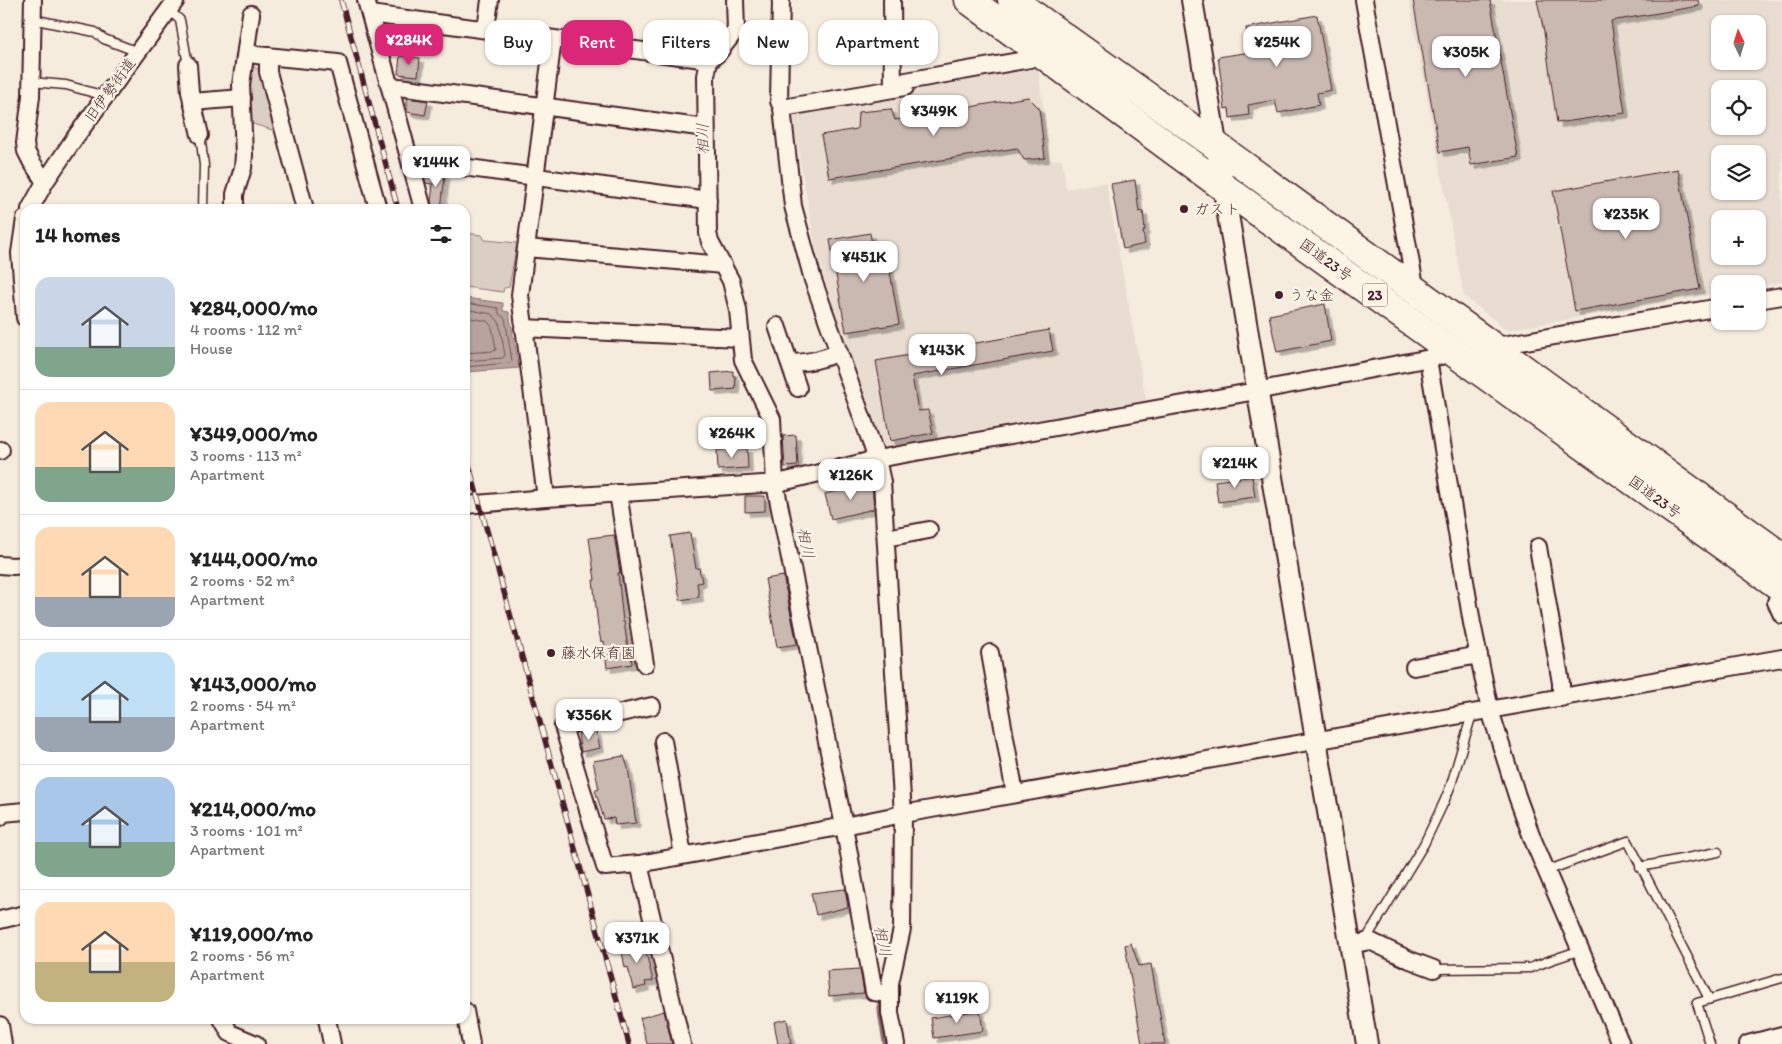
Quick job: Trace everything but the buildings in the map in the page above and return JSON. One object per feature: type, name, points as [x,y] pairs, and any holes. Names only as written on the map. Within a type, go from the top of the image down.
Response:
[{"type":"highway","name":"国道23号","points":[[969,0],[1222,186],[1782,589]]},
{"type":"highway","name":"国道23号","points":[[1012,0],[1218,147],[1782,557]]},
{"type":"street","points":[[33,0],[31,82],[26,151],[45,182]]},
{"type":"street","points":[[487,20],[490,0]]},
{"type":"street","points":[[729,39],[736,30],[734,0]]},
{"type":"street","points":[[781,0],[779,101],[782,108],[793,206],[813,280],[877,459],[882,482],[903,814],[902,929],[890,983],[883,993]]},
{"type":"street","points":[[892,0],[893,89]]},
{"type":"street","points":[[1192,0],[1316,741],[1358,943],[1367,1044]]},
{"type":"street","points":[[1364,0],[1416,292]]},
{"type":"street","name":"旧伊勢街道","points":[[33,204],[45,182],[172,5]]},
{"type":"street","points":[[422,204],[368,7],[485,29]]},
{"type":"street","points":[[235,204],[235,194],[243,168],[241,85],[251,14]]},
{"type":"street","points":[[546,498],[520,295],[553,39],[643,51]]},
{"type":"street","points":[[246,51],[256,55],[338,63],[377,204]]},
{"type":"street","points":[[268,56],[268,72],[304,204]]},
{"type":"street","points":[[782,108],[905,87],[906,81],[1030,59]]},
{"type":"street","points":[[188,65],[192,102],[200,135]]},
{"type":"street","points":[[708,65],[706,76],[708,233],[710,242],[731,281],[738,310],[743,360],[772,419],[781,483],[848,825],[883,993],[890,1013],[896,1044]]},
{"type":"street","points":[[391,86],[706,128]]},
{"type":"street","points":[[192,102],[242,98]]},
{"type":"street","points":[[410,160],[708,200]]},
{"type":"street","points":[[526,248],[723,265]]},
{"type":"street","points":[[1766,299],[1782,296]]},
{"type":"street","points":[[470,505],[618,493],[686,494],[781,483],[877,459],[1455,353],[1711,309]]},
{"type":"street","points":[[777,326],[798,388]]},
{"type":"street","points":[[523,328],[740,338]]},
{"type":"street","points":[[790,363],[803,363],[823,359],[839,352]]},
{"type":"street","points":[[1428,359],[1472,623],[1490,710],[1517,796],[1546,870],[1622,1044]]},
{"type":"street","points":[[618,493],[645,664]]},
{"type":"street","points":[[886,538],[929,530]]},
{"type":"street","points":[[1538,547],[1561,683],[1560,698]]},
{"type":"street","points":[[0,566],[20,565]]},
{"type":"street","points":[[1782,589],[1776,602],[1782,615]]},
{"type":"street","points":[[990,653],[1015,794]]},
{"type":"street","points":[[1414,667],[1479,655]]},
{"type":"street","points":[[652,706],[564,726],[605,867],[639,864],[903,814],[1782,658]]},
{"type":"street","points":[[663,741],[682,855]]},
{"type":"street","points":[[0,817],[4,814],[20,812]]},
{"type":"street","points":[[639,864],[682,1044]]},
{"type":"street","points":[[0,920],[20,915]]},
{"type":"street","points":[[1358,943],[1370,941],[1434,969]]},
{"type":"street","points":[[225,1024],[230,1033],[256,1044]]},
{"type":"street","points":[[328,1024],[332,1044]]},
{"type":"street","points":[[467,1024],[471,1044]]},
{"type":"street","points":[[0,1025],[3,1044]]},
{"type":"street","points":[[1748,1044],[1782,1035]]},
{"type":"lane","points":[[172,5],[180,20],[188,65]]},
{"type":"lane","points":[[32,19],[95,32],[104,39],[138,52]]},
{"type":"lane","points":[[31,82],[66,85],[106,96]]},
{"type":"lane","points":[[200,135],[204,165],[203,204]]},
{"type":"lane","points":[[1358,943],[1424,844],[1451,785],[1472,714]]},
{"type":"lane","points":[[1546,870],[1628,840],[1640,867],[1709,998]]},
{"type":"lane","points":[[1640,867],[1718,852]]},
{"type":"lane","points":[[1434,969],[1530,968],[1581,950]]},
{"type":"lane","points":[[1710,1044],[1697,1003],[1782,978]]},
{"type":"shaded area","points":[[1409,0],[1782,0],[1782,282],[1766,285],[1766,275],[1711,275],[1711,295],[1506,330],[1464,296]]},
{"type":"shaded area","points":[[252,61],[254,67],[263,72],[265,95],[275,125],[272,130],[250,123],[248,80]]},
{"type":"shaded area","points":[[1032,64],[1038,68],[1050,160],[1062,159],[1066,189],[1106,182],[1146,400],[886,447],[879,442],[865,399],[853,371],[817,255],[792,117],[795,114],[912,95],[910,85]]},
{"type":"shaded area","points":[[470,234],[482,235],[485,240],[517,243],[509,287],[504,288],[503,292],[470,288]]},
{"type":"water","points":[[470,299],[503,303],[503,311],[509,312],[519,368],[470,372]]},
{"type":"waterway","name":"相川","points":[[714,72],[718,65]]},
{"type":"waterway","name":"相川","points":[[879,996],[885,1044]]},
{"type":"railway","points":[[341,0],[397,204]]},
{"type":"railway","points":[[470,469],[629,1044]]},
{"type":"place","name":"ガスト","points":[[1184,209]]},
{"type":"place","name":"うな金","points":[[1279,295]]},
{"type":"place","name":"藤水保育園","points":[[551,653]]}]
